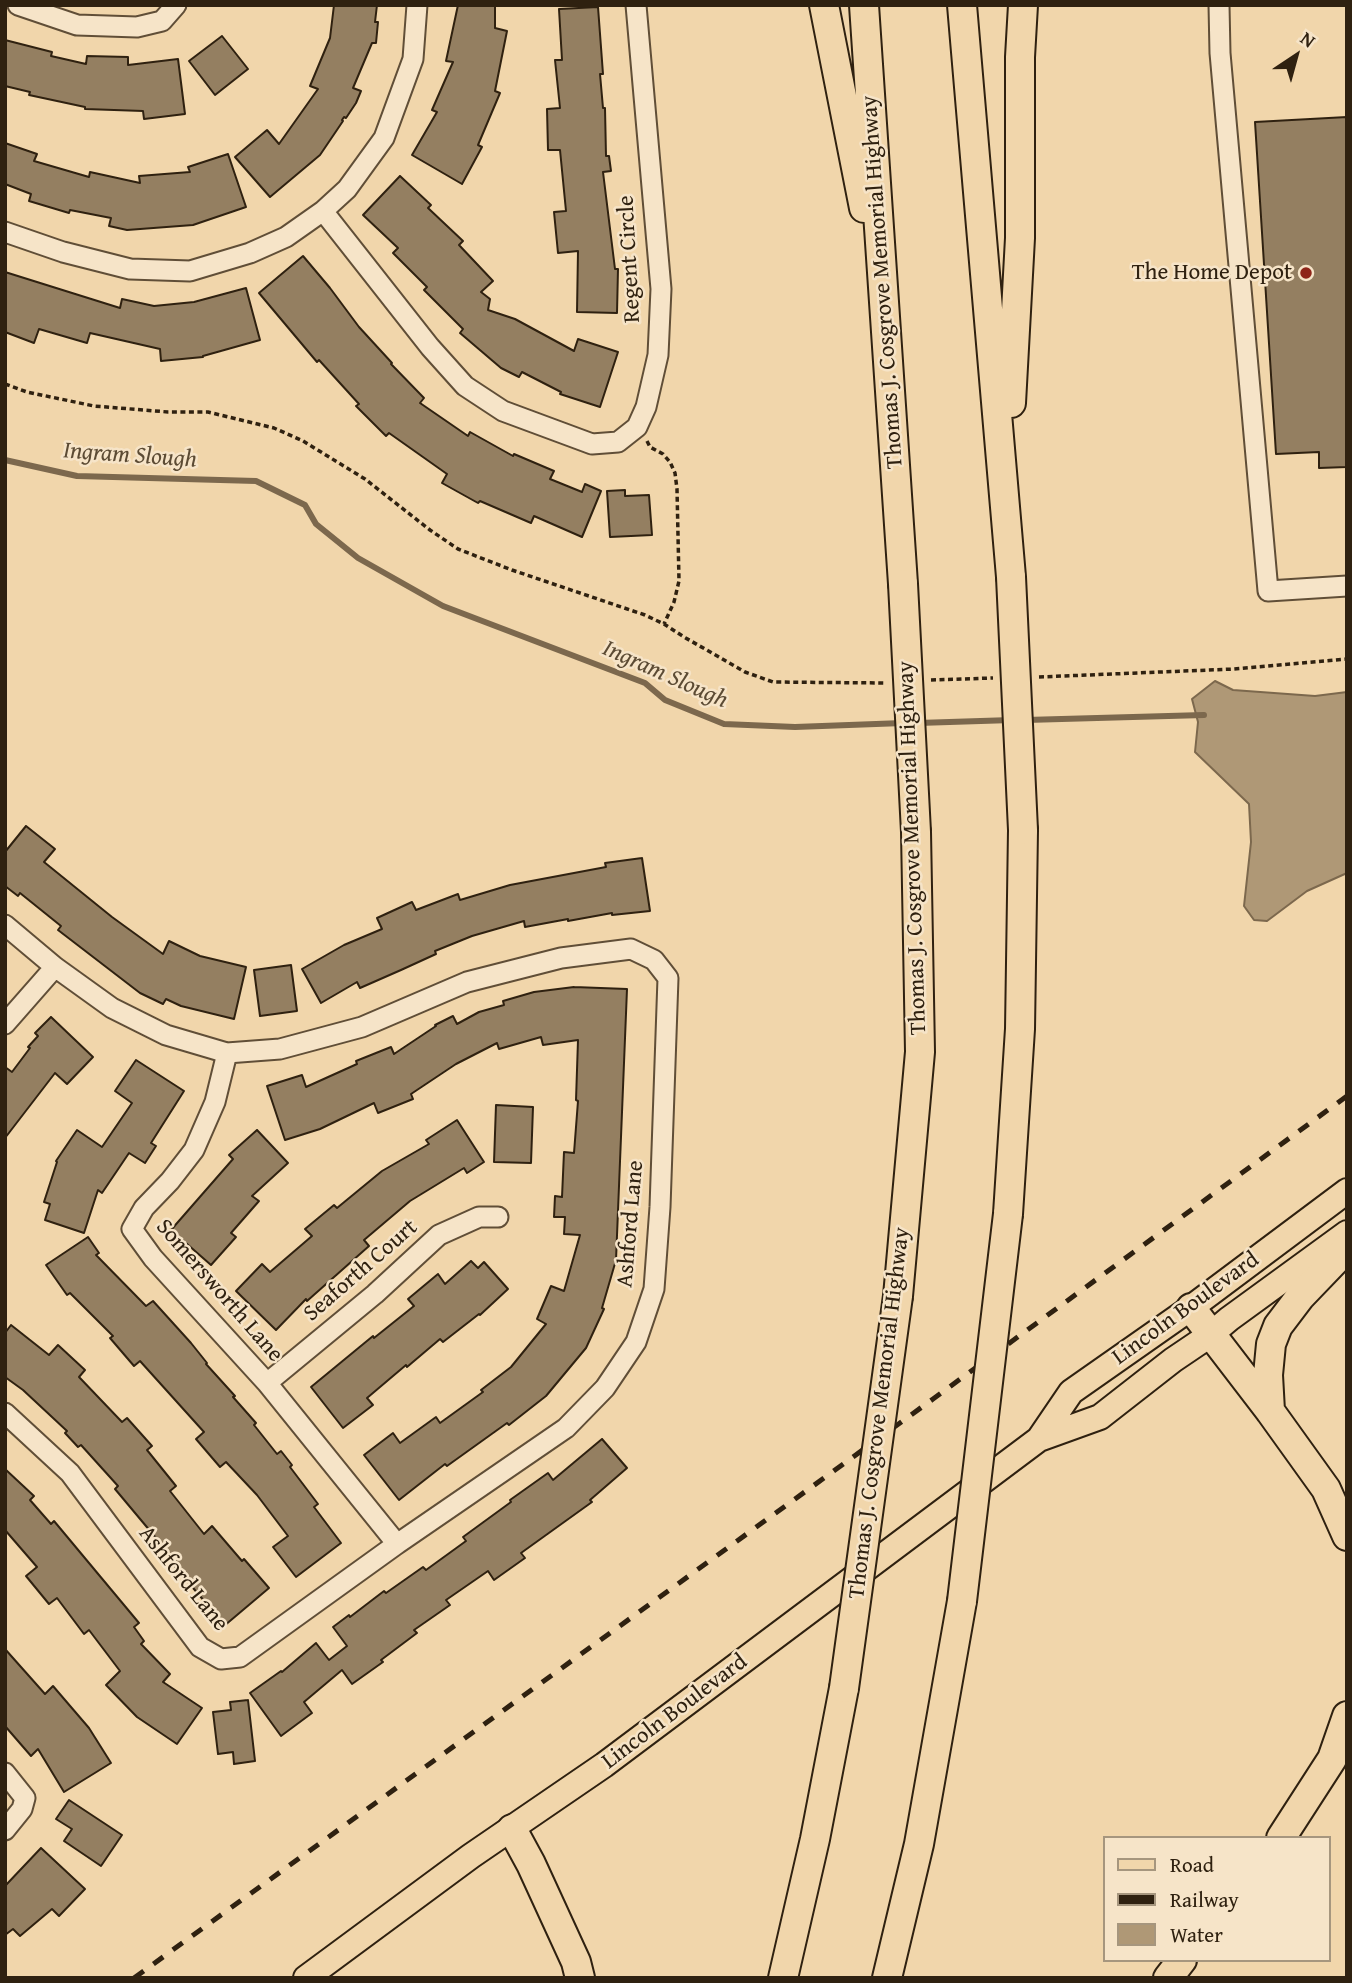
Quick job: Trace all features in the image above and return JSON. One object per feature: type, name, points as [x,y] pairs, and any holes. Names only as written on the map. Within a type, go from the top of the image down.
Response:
[{"type":"highway","points":[[824,5],[887,328]]},
{"type":"highway","name":"Thomas J. Cosgrove Memorial Highway","points":[[783,1978],[815,1839],[844,1688],[898,1296],[920,1052],[916,832],[903,584],[864,5]]},
{"type":"highway","points":[[887,1978],[919,1844],[962,1601],[1008,1214],[1020,1029],[1023,830],[1011,577],[962,5]]},
{"type":"highway","points":[[1005,500],[1020,238],[1020,57],[1023,5]]},
{"type":"highway","points":[[1269,1411],[1271,1344],[1278,1326],[1300,1297],[1347,1248]]},
{"type":"highway","points":[[1191,1308],[1326,1489],[1347,1536]]},
{"type":"highway","points":[[1282,1836],[1332,1759],[1347,1716]]},
{"type":"highway","points":[[512,1829],[576,1962],[580,1978]]},
{"type":"highway","points":[[1168,1978],[1180,1962]]},
{"type":"main road","name":"Lincoln Boulevard","points":[[1039,1439],[1071,1392],[1191,1308],[1347,1191]]},
{"type":"main road","name":"Lincoln Boulevard","points":[[306,1978],[471,1856],[615,1757],[1039,1439],[1100,1417],[1173,1360],[1347,1233]]},
{"type":"street","points":[[18,5],[77,25],[137,27],[162,21],[176,5]]},
{"type":"street","points":[[5,232],[63,252],[130,269],[190,271],[250,253],[286,237],[347,190],[384,138],[413,59],[417,5]]},
{"type":"street","name":"Regent Circle","points":[[636,5],[661,289],[657,355],[646,407],[637,427]]},
{"type":"street","points":[[1219,5],[1220,53],[1268,591],[1347,586]]},
{"type":"street","points":[[323,211],[430,347],[465,386],[503,411],[592,444],[618,442],[637,427]]},
{"type":"street","name":"Ashford Lane","points":[[5,925],[55,967],[112,1008],[166,1035],[227,1053],[280,1049],[362,1027],[467,982],[561,958],[631,949],[654,960],[668,978],[655,1275],[636,1342],[605,1388],[566,1428],[397,1544],[240,1657],[221,1659],[200,1647],[70,1473],[5,1413]]},
{"type":"street","points":[[5,1024],[55,967]]},
{"type":"street","name":"Somersworth Lane","points":[[227,1053],[215,1102],[194,1150],[144,1208],[132,1229],[153,1258],[267,1383],[397,1544]]},
{"type":"street","name":"Seaforth Court","points":[[267,1383],[374,1294],[439,1235],[478,1217],[498,1217]]},
{"type":"street","points":[[5,1773],[24,1798],[22,1809],[5,1830]]},
{"type":"path","points":[[5,384],[27,392],[94,405],[168,412],[208,412],[274,428],[303,441],[365,479],[458,550],[664,624],[745,672],[773,682],[896,682]]},
{"type":"path","points":[[637,427],[650,447],[663,454],[670,462],[675,473],[679,582],[664,624]]},
{"type":"path","points":[[1032,677],[1234,669],[1347,659]]},
{"type":"path","points":[[923,680],[1004,677]]},
{"type":"water","points":[[1215,681],[1233,690],[1315,696],[1347,692],[1347,873],[1307,891],[1267,921],[1254,920],[1244,906],[1251,842],[1249,804],[1195,752],[1198,722],[1192,699]]},
{"type":"building","points":[[334,5],[377,5],[376,43],[372,43],[353,88],[361,91],[356,103],[320,155],[270,197],[235,157],[267,130],[279,144],[318,89],[310,86],[330,38]]},
{"type":"building","points":[[458,5],[495,5],[495,28],[507,31],[495,91],[500,93],[478,145],[482,147],[462,184],[412,155],[437,112],[432,110],[453,62],[446,61]]},
{"type":"building","points":[[598,7],[606,156],[609,156],[611,171],[603,172],[615,269],[618,269],[617,313],[577,312],[578,251],[558,253],[554,212],[566,211],[560,150],[548,150],[547,109],[560,108],[555,60],[562,60],[559,9]]},
{"type":"building","points":[[222,36],[248,69],[215,95],[189,61]]},
{"type":"building","points":[[5,40],[52,52],[51,56],[86,64],[87,56],[128,57],[128,65],[178,59],[185,114],[144,119],[143,111],[85,109],[5,86]]},
{"type":"building","name":"The Home Depot","points":[[1347,117],[1347,467],[1319,468],[1319,452],[1276,454],[1255,122]]},
{"type":"building","points":[[5,143],[37,154],[34,161],[89,177],[90,172],[140,183],[139,176],[190,172],[188,167],[228,154],[246,207],[193,225],[127,230],[109,226],[111,218],[70,210],[69,213],[29,201],[31,194],[5,184]]},
{"type":"building","points":[[400,176],[431,205],[428,208],[463,241],[459,245],[493,281],[481,292],[490,299],[488,310],[515,319],[574,351],[578,339],[618,352],[600,407],[560,394],[561,392],[522,372],[519,377],[501,368],[460,333],[463,329],[424,290],[427,287],[393,253],[398,248],[363,215]]},
{"type":"building","points":[[303,256],[359,327],[424,398],[420,403],[468,436],[470,432],[513,456],[514,454],[554,471],[550,479],[582,492],[585,484],[601,491],[582,537],[534,516],[531,523],[480,501],[478,503],[442,483],[447,474],[389,433],[386,436],[356,406],[359,404],[319,360],[317,362],[259,293]]},
{"type":"building","points":[[5,272],[120,308],[122,299],[154,306],[194,302],[246,288],[260,340],[203,357],[161,361],[160,349],[90,333],[87,343],[39,329],[34,343],[5,332]]},
{"type":"building","points":[[625,490],[625,496],[649,495],[652,535],[610,537],[607,491]]},
{"type":"building","points":[[26,826],[55,849],[44,862],[163,954],[169,941],[200,956],[246,967],[234,1019],[181,1006],[166,999],[163,1004],[140,993],[58,930],[61,926],[20,893],[18,896],[5,886],[5,852]]},
{"type":"building","points":[[642,858],[650,911],[612,913],[525,927],[524,921],[472,936],[435,951],[436,954],[360,988],[357,982],[321,1003],[302,969],[344,945],[382,929],[377,918],[412,902],[416,910],[458,894],[460,900],[510,885],[606,867],[605,863]]},
{"type":"building","points":[[291,965],[297,1011],[260,1016],[254,970]]},
{"type":"building","points":[[574,987],[627,989],[616,1260],[602,1308],[604,1309],[586,1348],[546,1396],[509,1425],[507,1423],[447,1466],[445,1464],[399,1500],[364,1455],[393,1433],[400,1443],[436,1417],[440,1423],[483,1392],[481,1390],[511,1367],[546,1324],[537,1319],[551,1286],[564,1291],[580,1235],[564,1234],[565,1217],[554,1217],[555,1196],[562,1197],[564,1152],[574,1153],[578,1101],[578,1040],[543,1045],[541,1037],[499,1049],[497,1043],[456,1064],[411,1094],[413,1099],[378,1113],[374,1103],[320,1129],[285,1140],[267,1086],[302,1075],[306,1087],[357,1064],[356,1061],[391,1047],[394,1054],[435,1025],[453,1016],[457,1024],[479,1012],[504,1005],[503,1001],[534,992]]},
{"type":"building","points":[[51,1017],[93,1057],[67,1084],[55,1073],[5,1138],[5,1067],[12,1072],[38,1036],[35,1033]]},
{"type":"building","points":[[136,1060],[184,1091],[151,1143],[156,1146],[145,1163],[129,1153],[102,1193],[98,1190],[84,1233],[45,1220],[50,1204],[44,1202],[56,1161],[77,1130],[102,1147],[132,1103],[115,1091]]},
{"type":"building","points":[[496,1105],[533,1107],[531,1163],[494,1162]]},
{"type":"building","points":[[457,1120],[484,1162],[467,1173],[464,1168],[410,1201],[364,1240],[369,1246],[307,1301],[306,1299],[276,1330],[236,1291],[262,1264],[270,1272],[312,1236],[305,1229],[334,1205],[337,1208],[382,1171],[429,1144],[426,1140]]},
{"type":"building","points":[[257,1130],[288,1163],[252,1196],[259,1201],[231,1233],[236,1237],[211,1265],[171,1230],[233,1159],[229,1155]]},
{"type":"building","points":[[88,1237],[99,1253],[96,1255],[146,1306],[153,1301],[191,1343],[256,1423],[254,1425],[277,1454],[281,1451],[318,1504],[314,1507],[341,1543],[296,1577],[273,1547],[288,1536],[257,1495],[226,1462],[220,1467],[196,1439],[204,1432],[140,1361],[134,1366],[110,1338],[113,1336],[70,1293],[67,1295],[46,1265]]},
{"type":"building","points":[[471,1261],[478,1268],[484,1262],[508,1289],[480,1315],[443,1342],[440,1339],[407,1367],[406,1365],[367,1398],[373,1405],[343,1428],[311,1387],[414,1306],[408,1299],[438,1274],[445,1284]]},
{"type":"building","points":[[11,1325],[49,1355],[58,1345],[85,1370],[79,1377],[122,1422],[127,1418],[152,1446],[147,1450],[176,1486],[170,1491],[204,1534],[212,1526],[269,1588],[224,1626],[153,1541],[156,1538],[115,1489],[118,1486],[81,1445],[78,1447],[65,1433],[67,1431],[5,1377],[5,1333]]},
{"type":"building","points":[[602,1439],[627,1468],[590,1500],[592,1502],[521,1553],[525,1558],[494,1580],[488,1571],[446,1600],[450,1605],[414,1630],[417,1633],[352,1684],[342,1670],[304,1702],[312,1713],[281,1736],[250,1693],[282,1672],[316,1643],[329,1660],[347,1646],[333,1627],[423,1567],[426,1570],[466,1541],[463,1537],[511,1502],[510,1500],[548,1473],[553,1480]]},
{"type":"building","points":[[5,1469],[34,1496],[30,1500],[51,1524],[54,1521],[139,1623],[134,1627],[144,1641],[141,1644],[170,1674],[163,1682],[202,1708],[177,1744],[137,1717],[106,1685],[120,1671],[89,1630],[84,1634],[57,1598],[49,1604],[26,1576],[37,1567],[5,1530]]},
{"type":"building","points":[[5,1649],[45,1694],[53,1686],[89,1728],[111,1763],[64,1792],[38,1749],[31,1756],[5,1726]]},
{"type":"building","points":[[248,1700],[255,1761],[234,1764],[233,1752],[218,1754],[213,1712],[231,1710],[230,1702]]},
{"type":"building","points":[[69,1800],[122,1835],[101,1866],[64,1841],[72,1829],[56,1819]]},
{"type":"building","points":[[41,1848],[85,1889],[59,1916],[52,1909],[20,1936],[13,1929],[5,1935],[5,1886]]},
{"type":"waterway","name":"Ingram Slough","points":[[5,460],[77,476],[256,481],[305,505],[316,524],[358,558],[443,606],[645,683],[665,700],[724,724],[795,727],[903,723]]},
{"type":"waterway","name":"Ingram Slough","points":[[1026,720],[1204,715]]},
{"type":"waterway","name":"Ingram Slough","points":[[918,723],[1012,720]]},
{"type":"railway","points":[[134,1978],[1347,1096]]},
{"type":"place","name":"The Home Depot","points":[[1306,273]]}]
